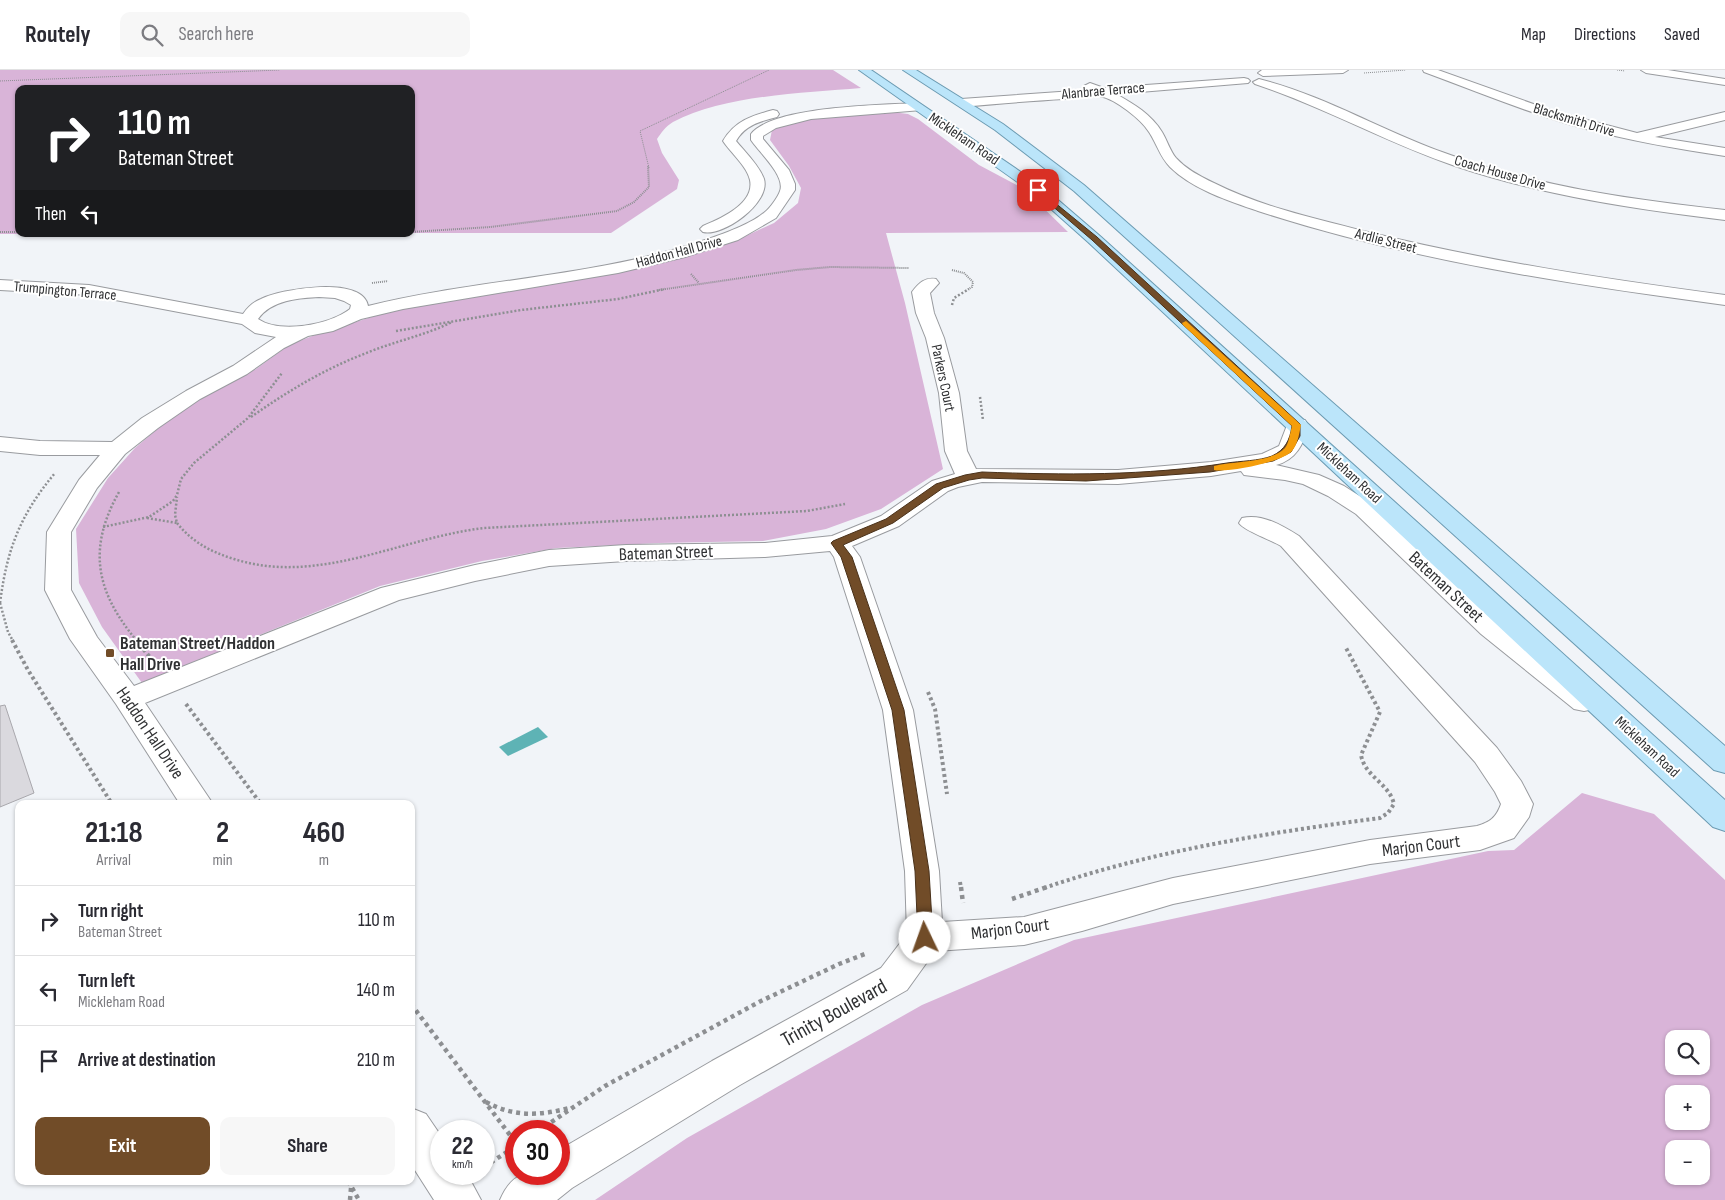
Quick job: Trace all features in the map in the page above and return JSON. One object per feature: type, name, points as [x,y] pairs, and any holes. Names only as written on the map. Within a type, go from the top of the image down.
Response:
[{"type":"main road","name":"Mickleham Road","points":[[864,70],[939,103],[1037,154],[1079,188],[1725,763]]},
{"type":"main road","name":"Mickleham Road","points":[[908,70],[939,103],[1094,239],[1725,820]]},
{"type":"street","points":[[1267,78],[1343,70]]},
{"type":"street","name":"Blacksmith Drive","points":[[1428,70],[1553,115],[1636,138],[1725,152]]},
{"type":"street","points":[[1646,70],[1725,82]]},
{"type":"street","name":"Alanbrae Terrace","points":[[939,103],[1023,98],[1237,74],[1267,78]]},
{"type":"street","name":"Coach House Drive","points":[[1267,78],[1287,90],[1431,153],[1496,174],[1571,192],[1633,204],[1725,215]]},
{"type":"street","name":"Alanbrae Terrace","points":[[939,103],[1096,89]]},
{"type":"street","name":"Ardlie Street","points":[[1096,89],[1145,119],[1153,128],[1168,157],[1183,170],[1211,187],[1264,207],[1367,237],[1458,258],[1595,282],[1725,300]]},
{"type":"street","points":[[939,103],[983,108],[1023,98]]},
{"type":"street","name":"Haddon Hall Drive","points":[[559,264],[639,250],[690,237],[723,223],[746,207],[756,192],[757,179],[729,141],[734,130],[755,118],[795,110],[939,103]]},
{"type":"street","name":"Haddon Hall Drive","points":[[352,316],[409,302],[610,270],[667,258],[730,238],[763,221],[782,204],[788,189],[785,175],[757,140],[757,134],[762,130],[793,118],[939,103]]},
{"type":"street","points":[[1636,138],[1656,131],[1725,116]]},
{"type":"street","points":[[395,285],[521,270]]},
{"type":"street","name":"Parkers Court","points":[[930,283],[921,292],[925,313],[935,338],[950,392],[956,451],[972,476]]},
{"type":"street","name":"Trumpington Terrace","points":[[0,286],[88,290],[160,302],[278,332],[307,331]]},
{"type":"street","points":[[346,294],[366,288]]},
{"type":"street","points":[[240,370],[252,342],[250,313],[259,306],[273,300],[310,292],[346,294],[356,298],[360,304],[358,311],[339,323],[307,331]]},
{"type":"street","name":"Trumpington Terrace","points":[[160,302],[210,306],[240,305],[273,300]]},
{"type":"street","name":"Haddon Hall Drive","points":[[194,800],[128,699],[84,639],[58,590],[60,532],[87,485],[116,449],[150,423],[186,400],[240,370],[277,344],[307,331]]},
{"type":"street","name":"Bateman Street","points":[[128,699],[390,594],[475,573],[549,558],[626,553],[766,550],[837,543],[890,521],[940,486],[972,476],[1086,478],[1210,469],[1262,461],[1281,455],[1288,450],[1297,425]]},
{"type":"street","points":[[0,444],[40,448],[116,449]]},
{"type":"street","name":"Bateman Street","points":[[1210,469],[1290,473],[1320,481],[1341,494],[1364,509],[1505,640],[1660,760]]},
{"type":"street","name":"Marjon Court","points":[[925,938],[1024,931],[1082,917],[1173,891],[1370,852],[1480,838],[1502,830],[1513,817],[1517,804],[1510,789],[1486,755],[1290,541],[1273,531],[1251,523]]},
{"type":"street","points":[[837,543],[847,557],[898,710],[922,871],[925,938]]},
{"type":"street","name":"Trinity Boulevard","points":[[570,1166],[726,1073],[894,979],[925,938]]},
{"type":"street","points":[[415,1133],[430,1155]]},
{"type":"street","points":[[450,1185],[459,1200]]},
{"type":"street","name":"Trinity Boulevard","points":[[522,1200],[542,1185]]},
{"type":"path","points":[[0,81],[280,70]]},
{"type":"path","points":[[415,232],[490,227],[617,211],[634,202],[649,187],[649,169],[640,131],[769,70]]},
{"type":"path","points":[[0,232],[15,232]]},
{"type":"path","points":[[390,332],[521,310],[618,299],[679,286],[796,270],[830,267],[880,270],[910,268]]},
{"type":"path","points":[[950,269],[964,273],[973,282],[972,287],[954,298],[952,303],[953,311]]},
{"type":"path","points":[[366,288],[395,285]]},
{"type":"path","points":[[455,321],[446,326],[388,344],[317,374],[290,389],[248,418],[194,464],[181,479],[175,515],[176,523],[181,531],[193,541],[211,551],[264,566],[286,568],[340,562],[430,538],[492,528],[808,511],[845,504]]},
{"type":"path","points":[[248,418],[288,366]]},
{"type":"path","points":[[972,476],[984,447],[982,408],[978,389]]},
{"type":"path","points":[[122,489],[113,502],[99,542],[98,564],[104,590],[119,618],[168,683]]},
{"type":"path","points":[[147,518],[173,501],[177,495]]},
{"type":"path","points":[[103,527],[147,518],[176,523]]},
{"type":"path","points":[[0,603],[8,632],[28,670],[109,800]]},
{"type":"path","points":[[1009,900],[1110,867],[1204,846],[1307,827],[1380,818],[1388,813],[1394,804],[1391,794],[1376,780],[1363,763],[1362,750],[1374,729],[1380,712],[1344,645]]},
{"type":"path","points":[[193,700],[185,703],[258,800]]},
{"type":"path","points":[[554,1120],[605,1086],[759,1002],[839,964],[874,951]]},
{"type":"path","points":[[415,1009],[505,1129]]},
{"type":"path","points":[[484,1100],[499,1110],[522,1115],[547,1114],[573,1107]]},
{"type":"path","points":[[349,1185],[350,1200]]},
{"type":"path","points":[[350,1185],[359,1200]]},
{"type":"shaded area","points":[[0,70],[833,70],[861,88],[790,94],[740,101],[693,113],[673,122],[657,139],[662,153],[679,180],[677,189],[611,233],[415,233],[415,85],[15,85],[15,234],[0,234]]},
{"type":"shaded area","points":[[892,112],[908,114],[918,119],[979,165],[1024,189],[1068,232],[886,233],[905,303],[943,469],[881,509],[826,529],[763,541],[659,543],[557,548],[482,561],[380,586],[142,683],[102,627],[79,583],[76,529],[108,478],[135,448],[168,420],[210,393],[256,369],[289,345],[415,303],[614,271],[689,256],[735,241],[774,223],[798,203],[801,188],[789,166],[770,140],[772,130],[784,124],[814,117]]},
{"type":"shaded area","points":[[1582,793],[1654,814],[1725,880],[1725,1200],[595,1200],[687,1138],[922,1005],[1074,940],[1488,851],[1514,850]]},
{"type":"water","points":[[538,727],[548,737],[508,756],[499,747]]},
{"type":"building","points":[[5,705],[34,793],[0,807],[0,706]]},
{"type":"slow traffic","points":[[1186,323],[1297,425],[1292,443],[1288,450],[1281,455],[1273,459],[1217,468]]},
{"type":"place","name":"Bateman Street/Haddon Hall Drive","points":[[110,653]]},
{"type":"route","points":[[925,938],[922,871],[898,710],[847,557],[837,543],[890,521],[940,486],[952,481],[982,475],[1118,477],[1210,469],[1262,461],[1273,459],[1288,450],[1295,436],[1297,425],[1038,190]]}]
